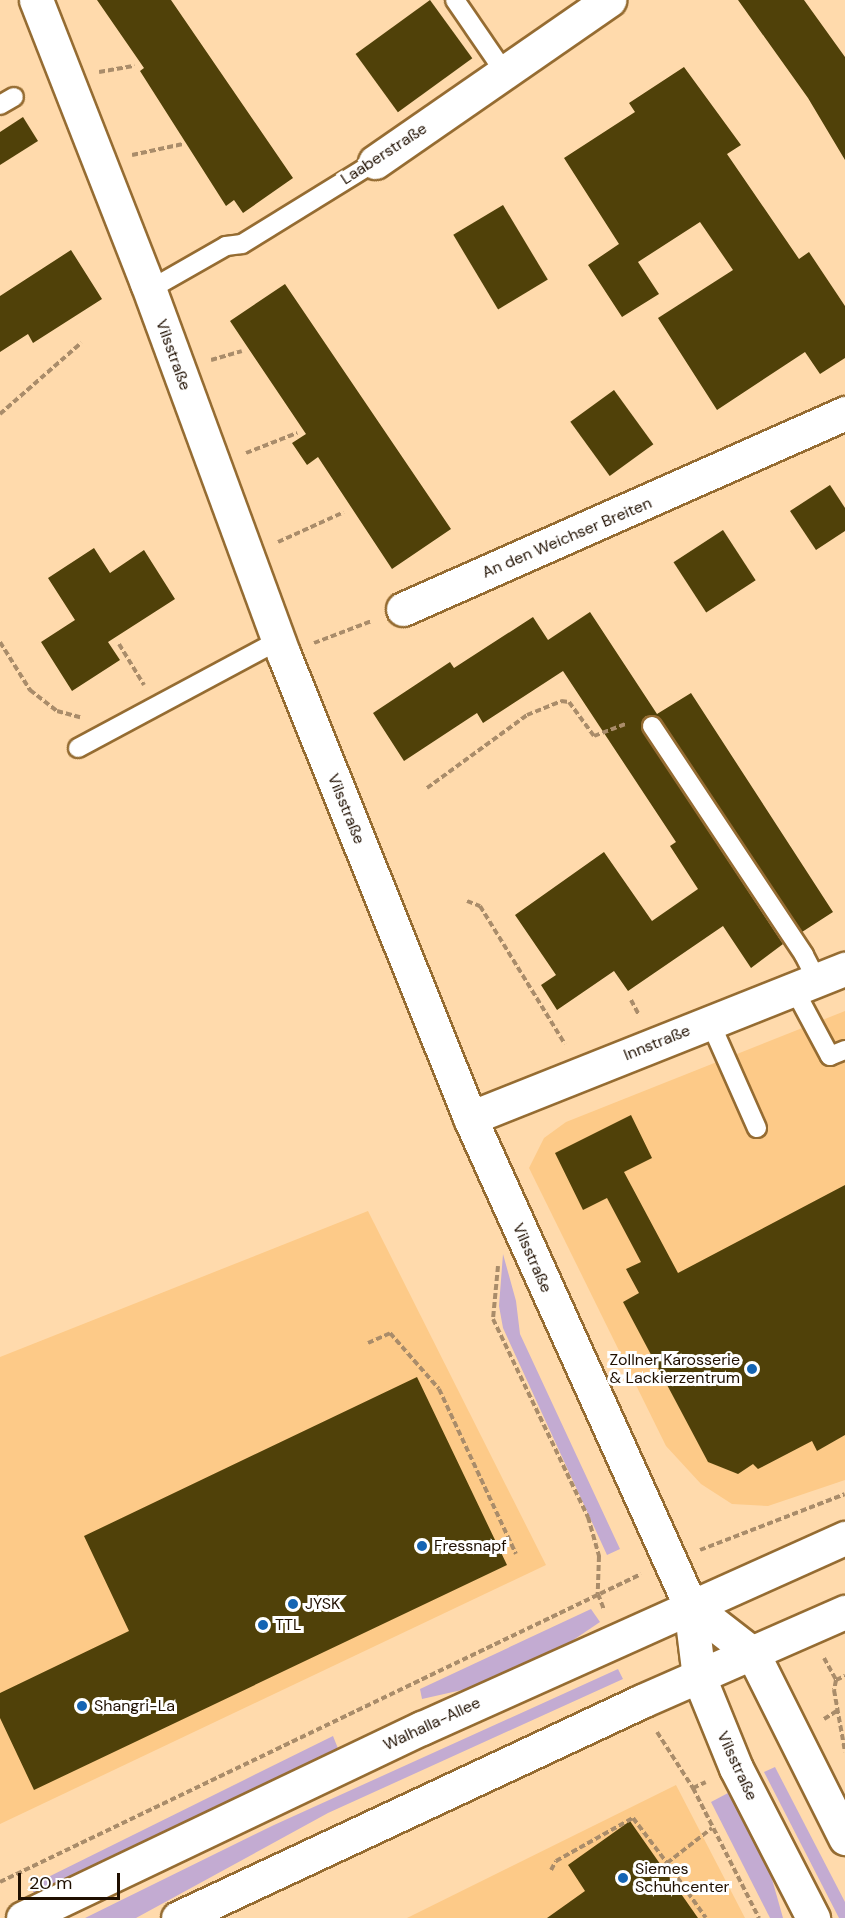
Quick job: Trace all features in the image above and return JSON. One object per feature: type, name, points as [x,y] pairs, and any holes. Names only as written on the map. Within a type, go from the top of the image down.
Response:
[{"type":"street","name":"Vilsstraße","points":[[36,0],[149,290],[282,648],[470,1118],[690,1605],[699,1677],[736,1768],[813,1918]]},
{"type":"street","name":"Laaberstraße","points":[[375,162],[609,0]]},
{"type":"street","name":"An den Weichser Breiten","points":[[403,609],[845,413]]},
{"type":"street","name":"Innstraße","points":[[470,1118],[818,979]]},
{"type":"street","name":"Walhalla-Allee","points":[[23,1918],[690,1605],[845,1538]]},
{"type":"street","name":"Vilsstraße","points":[[690,1605],[753,1654],[845,1838]]},
{"type":"street","points":[[178,1918],[282,1867],[845,1612]]},
{"type":"lane","points":[[455,0],[505,73]]},
{"type":"lane","name":"Laaberstraße","points":[[149,290],[226,246],[242,244],[375,162]]},
{"type":"lane","points":[[78,748],[157,706],[282,648]]},
{"type":"lane","points":[[652,726],[818,979],[830,1056],[845,1050]]},
{"type":"lane","points":[[710,1022],[757,1128]]},
{"type":"path","points":[[99,162],[183,144]]},
{"type":"path","points":[[0,414],[81,343]]},
{"type":"path","points":[[214,466],[297,433]]},
{"type":"path","points":[[248,556],[344,512]]},
{"type":"path","points":[[282,648],[403,609]]},
{"type":"path","points":[[0,642],[30,690],[57,711],[119,726]]},
{"type":"path","points":[[118,644],[157,706]]},
{"type":"path","points":[[427,788],[527,715],[561,701],[569,702],[594,736],[617,726]]},
{"type":"path","points":[[467,901],[480,906],[582,1073]]},
{"type":"path","points":[[498,1263],[494,1319],[588,1517],[599,1556],[598,1594]]},
{"type":"path","points":[[368,1343],[390,1333],[439,1389],[516,1554]]},
{"type":"path","points":[[0,1882],[598,1594],[670,1561],[845,1494]]},
{"type":"path","points":[[845,1676],[836,1680],[834,1690],[845,1752]]},
{"type":"path","points":[[693,1788],[759,1918]]},
{"type":"path","points":[[551,1870],[556,1861],[633,1818],[706,1918]]},
{"type":"path","points":[[666,1863],[712,1828]]},
{"type":"shaded area","points":[[845,1011],[845,1480],[768,1506],[732,1504],[701,1484],[666,1446],[529,1168],[544,1138],[566,1122]]},
{"type":"shaded area","points":[[368,1211],[546,1565],[0,1824],[0,1357]]},
{"type":"shaded area","points":[[503,1254],[516,1301],[520,1334],[620,1549],[607,1555],[503,1328],[499,1306]]},
{"type":"shaded area","points":[[591,1609],[600,1622],[551,1655],[484,1685],[422,1699],[420,1689]]},
{"type":"shaded area","points":[[618,1669],[623,1679],[328,1813],[136,1918],[85,1918],[274,1825]]},
{"type":"shaded area","points":[[333,1736],[339,1751],[37,1898],[30,1886]]},
{"type":"shaded area","points":[[775,1767],[845,1902],[845,1918],[839,1918],[764,1772]]},
{"type":"shaded area","points":[[676,1785],[745,1918],[407,1918]]},
{"type":"shaded area","points":[[728,1793],[770,1872],[783,1918],[770,1918],[711,1802]]},
{"type":"building","points":[[97,0],[171,0],[293,178],[243,213],[234,200],[226,206],[140,71],[144,68]]},
{"type":"building","points":[[430,0],[472,58],[398,112],[356,54]]},
{"type":"building","points":[[738,0],[804,0],[845,57],[845,160],[808,98]]},
{"type":"building","points":[[684,67],[741,145],[727,154],[799,259],[809,252],[845,306],[845,358],[820,374],[805,352],[717,410],[658,318],[733,270],[700,222],[638,262],[659,294],[622,317],[588,265],[619,244],[564,158],[635,112],[629,103]]},
{"type":"building","points":[[23,117],[38,141],[0,165],[0,132]]},
{"type":"building","points":[[503,205],[548,280],[498,309],[453,235]]},
{"type":"building","points":[[71,250],[102,299],[33,343],[28,334],[0,352],[0,296]]},
{"type":"building","points":[[285,284],[451,529],[392,569],[318,457],[307,465],[292,443],[306,434],[230,321]]},
{"type":"building","points":[[614,390],[653,444],[610,476],[570,422]]},
{"type":"building","points":[[830,485],[845,508],[845,531],[816,550],[790,511]]},
{"type":"building","points":[[723,530],[756,580],[706,612],[674,562]]},
{"type":"building","points":[[94,548],[110,573],[144,550],[175,599],[108,642],[120,660],[72,691],[41,642],[75,620],[48,578]]},
{"type":"building","points":[[590,612],[657,714],[691,693],[833,912],[802,932],[661,720],[646,716],[642,722],[643,732],[783,944],[751,968],[723,926],[628,991],[614,971],[557,1010],[541,985],[556,975],[515,915],[604,852],[652,921],[698,889],[670,846],[676,842],[563,671],[483,723],[477,713],[404,761],[373,713],[450,662],[454,668],[533,617],[548,640]]},
{"type":"building","name":"Zollner Karosserie & Lackierzentrum","points":[[631,1115],[652,1158],[624,1172],[678,1273],[845,1185],[845,1435],[817,1451],[812,1441],[758,1469],[753,1464],[738,1474],[708,1462],[623,1302],[639,1293],[626,1269],[641,1262],[607,1198],[583,1210],[555,1153]]},
{"type":"building","points":[[417,1377],[507,1565],[34,1790],[0,1718],[0,1693],[129,1631],[84,1536]]},
{"type":"building","name":"Siemes Schuhcenter","points":[[630,1821],[698,1918],[547,1918],[585,1891],[568,1865]]},
{"type":"place","name":"Zollner Karosserie & Lackierzentrum","points":[[752,1369]]},
{"type":"place","name":"Fressnapf","points":[[422,1546]]},
{"type":"place","name":"JYSK","points":[[293,1604]]},
{"type":"place","name":"TTL","points":[[263,1625]]},
{"type":"place","name":"Shangri-La","points":[[82,1706]]},
{"type":"place","name":"Siemes Schuhcenter","points":[[623,1878]]}]
